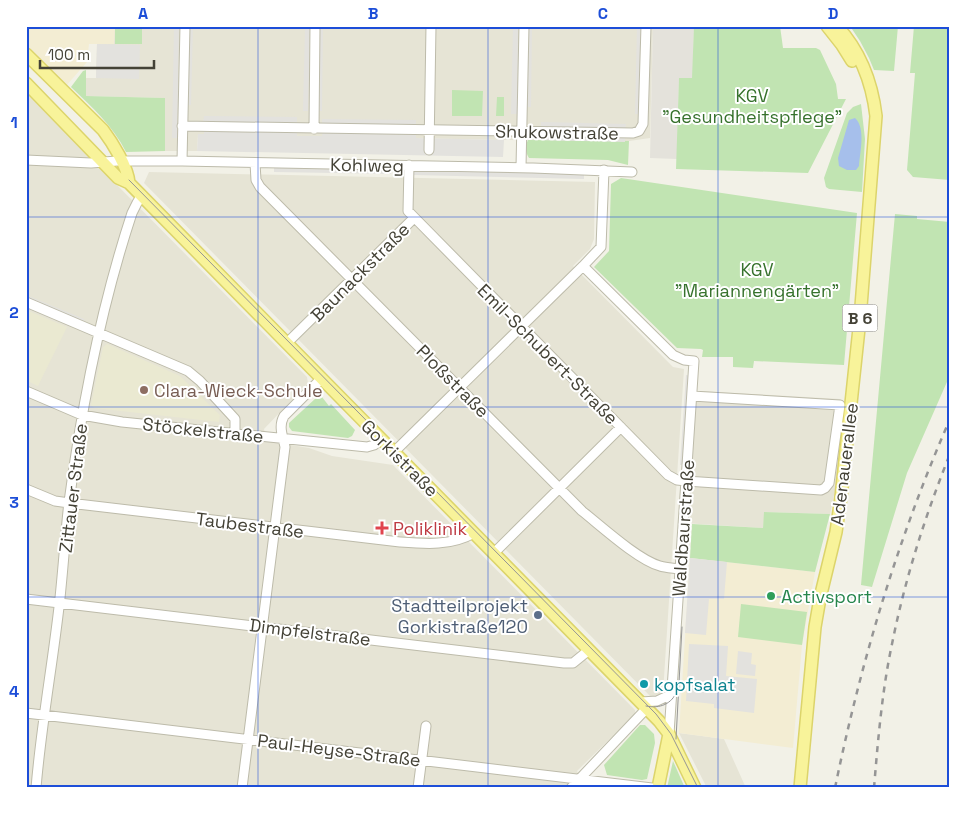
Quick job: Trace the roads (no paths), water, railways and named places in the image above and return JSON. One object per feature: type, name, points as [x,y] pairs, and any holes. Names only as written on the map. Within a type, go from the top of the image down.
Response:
[{"type":"main road","name":"Adenauerallee","points":[[827,26],[848,54],[861,79],[868,100],[875,138]]},
{"type":"main road","name":"Adenauerallee","points":[[800,788],[815,627],[836,532],[841,497],[860,319],[875,138],[876,116],[870,85],[859,57],[837,26]]},
{"type":"main road","name":"Gorkistraße","points":[[26,54],[102,130],[110,140],[130,183]]},
{"type":"main road","name":"Gorkistraße","points":[[26,83],[118,178],[130,183],[644,705],[669,734],[695,788]]},
{"type":"main road","points":[[658,788],[669,734]]},
{"type":"street","points":[[182,161],[185,26]]},
{"type":"street","points":[[314,129],[315,26]]},
{"type":"street","points":[[429,150],[431,26]]},
{"type":"street","points":[[521,167],[524,26]]},
{"type":"street","name":"Shukowstraße","points":[[182,126],[628,134],[639,131],[643,124],[646,26]]},
{"type":"street","name":"Kohlweg","points":[[26,160],[103,163],[121,161],[182,161],[521,167],[632,172]]},
{"type":"street","name":"Ploßstraße","points":[[254,163],[256,180],[260,187],[559,488],[596,522],[643,557],[661,567],[680,569]]},
{"type":"street","name":"Baunackstraße","points":[[287,343],[414,218],[408,212],[408,165]]},
{"type":"street","points":[[394,452],[601,247],[604,170]]},
{"type":"street","name":"Zittauer Straße","points":[[36,788],[59,603],[69,503],[82,415],[98,332],[121,248],[136,203],[142,196]]},
{"type":"street","name":"Emil-Schubert-Straße","points":[[414,218],[668,476],[686,481],[817,490],[825,488],[829,483],[840,405],[692,396]]},
{"type":"street","name":"Waldbaurstraße","points":[[583,266],[673,355],[684,360],[694,361],[669,734]]},
{"type":"street","points":[[26,302],[188,371],[200,381],[235,419],[235,434]]},
{"type":"street","points":[[242,788],[285,447],[280,430],[281,422],[284,416],[322,378]]},
{"type":"street","name":"Stöckelstraße","points":[[26,391],[82,415],[122,422],[367,447],[372,446],[381,439]]},
{"type":"street","points":[[494,553],[620,428]]},
{"type":"street","name":"Taubestraße","points":[[26,489],[55,501],[69,503],[426,544],[454,542],[474,533]]},
{"type":"street","name":"Dimpfelstraße","points":[[26,599],[564,663],[572,663],[589,650]]},
{"type":"street","points":[[571,788],[644,705],[657,702],[672,694]]},
{"type":"street","name":"Paul-Heyse-Straße","points":[[26,713],[652,788]]},
{"type":"street","points":[[418,788],[426,726]]},
{"type":"water","points":[[855,118],[861,134],[859,166],[856,170],[847,170],[839,166],[838,158],[849,120]]},
{"type":"tram line","points":[[129,180],[656,714],[671,734],[698,788]]},
{"type":"tram line","points":[[676,739],[682,627]]},
{"type":"tram line","points":[[646,706],[661,706],[669,702],[677,691]]},
{"type":"railway","points":[[835,788],[845,741],[883,600],[914,509],[950,419]]},
{"type":"railway","points":[[874,788],[883,698],[897,620],[916,548],[950,454]]},
{"type":"place","name":"Clara-Wieck-Schule","points":[[144,390]]},
{"type":"place","name":"Poliklinik","points":[[382,528]]},
{"type":"place","name":"Activsport","points":[[771,596]]},
{"type":"place","name":"Stadtteilprojekt Gorkistraße120","points":[[538,615]]},
{"type":"place","name":"kopfsalat","points":[[644,684]]},
{"type":"park label","name":"KGV \"Gesundheitspflege\"","points":[[752,105]]},
{"type":"park label","name":"KGV \"Mariannengärten\"","points":[[757,279]]}]
